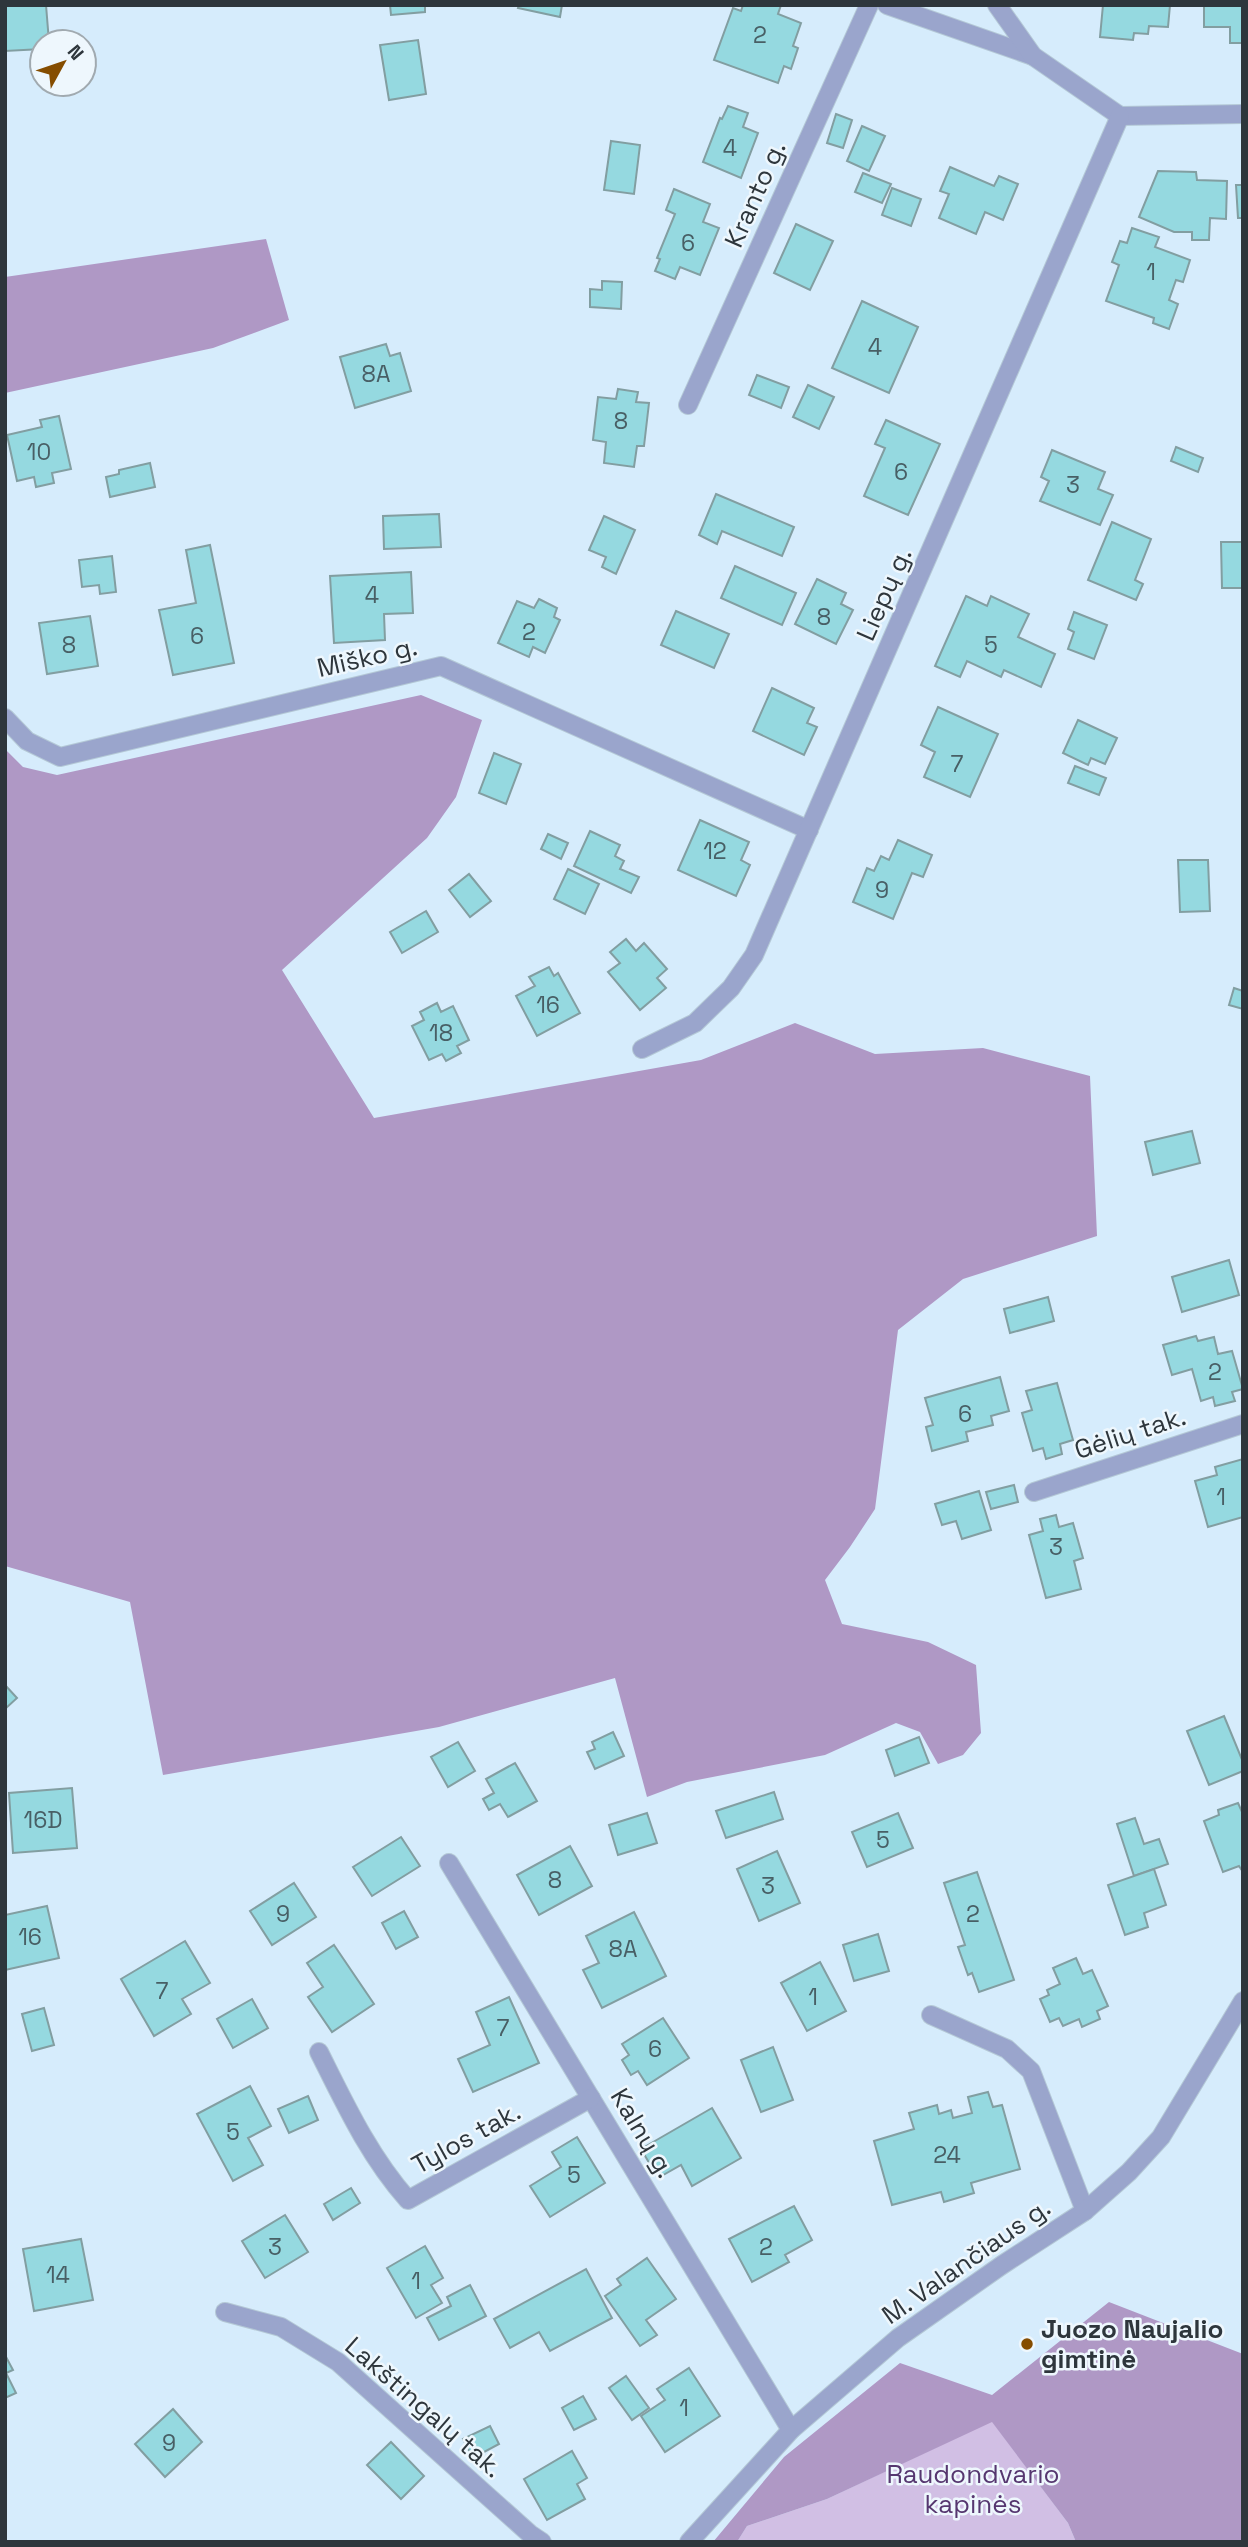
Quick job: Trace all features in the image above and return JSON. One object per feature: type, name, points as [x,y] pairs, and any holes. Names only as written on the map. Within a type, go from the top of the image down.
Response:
[{"type":"street","name":"Kranto g.","points":[[688,405],[869,5]]},
{"type":"street","points":[[887,5],[1032,56],[1120,116],[1243,114]]},
{"type":"street","points":[[997,5],[1032,56]]},
{"type":"street","name":"Liepų g.","points":[[642,1049],[695,1023],[730,988],[754,955],[1120,116]]},
{"type":"street","name":"Miško g.","points":[[5,718],[27,741],[60,757],[441,666],[809,830]]},
{"type":"street","name":"Gėlių tak.","points":[[1034,1492],[1243,1424]]},
{"type":"street","name":"Kalnų g.","points":[[449,1863],[791,2430]]},
{"type":"street","name":"M. Valančiaus g.","points":[[689,2542],[791,2430],[898,2338],[1085,2211],[1129,2172],[1161,2137],[1243,2001]]},
{"type":"street","points":[[931,2015],[1007,2049],[1031,2071],[1085,2211]]},
{"type":"street","name":"Tylos tak.","points":[[319,2052],[364,2141],[408,2200],[591,2098]]},
{"type":"street","name":"Lakštingalų tak.","points":[[225,2312],[281,2327],[338,2362],[453,2468],[542,2542]]},
{"type":"green space","name":"Raudondvario kapinės","points":[[992,2421],[1068,2523],[1076,2542],[737,2542],[747,2526],[827,2499]]},
{"type":"shaded area","points":[[266,239],[289,320],[213,348],[5,393],[5,277]]},
{"type":"shaded area","points":[[421,695],[482,720],[456,797],[427,838],[282,970],[374,1118],[701,1060],[795,1023],[875,1054],[983,1048],[1090,1076],[1097,1236],[963,1279],[898,1330],[875,1509],[825,1580],[842,1624],[928,1642],[976,1665],[981,1733],[963,1755],[938,1764],[920,1732],[896,1723],[825,1755],[687,1782],[647,1797],[615,1678],[439,1727],[163,1775],[130,1602],[5,1566],[5,749],[23,767],[57,775]]},
{"type":"shaded area","points":[[1109,2302],[1243,2354],[1243,2542],[1076,2542],[1068,2523],[992,2422],[827,2499],[747,2526],[737,2542],[713,2542],[784,2457],[900,2363],[992,2395]]},
{"type":"building","points":[[5,5],[46,5],[48,28],[28,28],[28,50],[5,51]]},
{"type":"building","points":[[390,5],[425,5],[425,12],[391,15]]},
{"type":"building","points":[[519,5],[562,5],[560,17],[518,8]]},
{"type":"building","points":[[743,5],[781,5],[778,14],[801,23],[793,46],[798,48],[791,69],[784,66],[778,83],[714,60],[733,8],[741,11]]},
{"type":"building","points":[[1103,5],[1170,5],[1168,27],[1149,26],[1148,34],[1134,33],[1133,40],[1100,37]]},
{"type":"building","points":[[1204,5],[1243,5],[1243,43],[1230,43],[1230,27],[1204,27]]},
{"type":"building","points":[[418,40],[426,94],[389,100],[380,45]]},
{"type":"building","points":[[728,106],[748,113],[743,127],[758,133],[741,178],[703,162],[720,118],[722,119]]},
{"type":"building","points":[[836,114],[852,120],[843,148],[827,143]]},
{"type":"building","points":[[862,126],[885,136],[869,171],[847,161]]},
{"type":"building","points":[[611,141],[640,145],[634,194],[604,190]]},
{"type":"building","points":[[950,167],[994,186],[999,176],[1018,184],[1003,220],[985,212],[976,234],[939,218],[949,194],[940,191]]},
{"type":"building","points":[[1158,171],[1196,172],[1197,180],[1227,181],[1226,219],[1210,218],[1209,240],[1192,240],[1192,232],[1174,232],[1139,217]]},
{"type":"building","points":[[863,173],[891,184],[882,203],[855,192]]},
{"type":"building","points":[[1236,185],[1243,185],[1243,218],[1238,218]]},
{"type":"building","points":[[892,188],[921,199],[911,226],[882,215]]},
{"type":"building","points":[[674,189],[710,204],[703,222],[719,228],[700,275],[680,267],[675,279],[655,271],[660,259],[657,258],[675,214],[666,210]]},
{"type":"building","points":[[796,224],[833,241],[810,290],[774,273]]},
{"type":"building","points":[[1132,228],[1159,237],[1155,247],[1190,260],[1183,282],[1176,280],[1169,300],[1178,304],[1169,329],[1153,323],[1154,318],[1106,301],[1119,265],[1112,262],[1120,241],[1127,243]]},
{"type":"building","points":[[602,281],[622,282],[621,309],[590,307],[590,289],[602,290]]},
{"type":"building","points":[[862,301],[918,327],[889,393],[832,368]]},
{"type":"building","points":[[386,344],[390,356],[400,353],[411,391],[355,408],[340,357]]},
{"type":"building","points":[[757,375],[789,387],[781,408],[749,395]]},
{"type":"building","points":[[808,385],[834,397],[819,429],[793,417]]},
{"type":"building","points":[[618,389],[638,392],[636,402],[649,403],[644,446],[637,446],[634,467],[604,463],[606,442],[593,440],[598,397],[616,399]]},
{"type":"building","points":[[59,416],[71,469],[52,473],[54,483],[36,487],[34,477],[17,481],[7,435],[42,427],[40,420]]},
{"type":"building","points":[[886,420],[940,444],[908,515],[864,496],[885,448],[875,444]]},
{"type":"building","points":[[1176,447],[1203,458],[1198,472],[1171,461]]},
{"type":"building","points":[[1052,450],[1105,472],[1098,489],[1113,495],[1100,525],[1040,501],[1049,481],[1041,477]]},
{"type":"building","points":[[150,463],[155,487],[110,497],[106,477],[119,474],[119,470]]},
{"type":"building","points":[[716,494],[794,527],[782,556],[722,531],[717,544],[699,535]]},
{"type":"building","points":[[439,514],[441,547],[384,549],[383,516]]},
{"type":"building","points":[[604,516],[635,530],[616,574],[602,567],[606,557],[589,550]]},
{"type":"building","points":[[1112,522],[1151,539],[1135,580],[1143,584],[1136,600],[1088,580]]},
{"type":"building","points":[[1221,542],[1243,542],[1243,588],[1222,588]]},
{"type":"building","points":[[210,545],[234,663],[173,675],[159,610],[196,603],[186,550]]},
{"type":"building","points":[[112,556],[116,592],[100,594],[99,585],[82,587],[79,560]]},
{"type":"building","points":[[735,566],[796,593],[782,625],[721,598]]},
{"type":"building","points":[[411,572],[413,613],[384,614],[385,640],[334,643],[330,576]]},
{"type":"building","points":[[817,579],[846,593],[841,604],[853,610],[836,644],[795,624]]},
{"type":"building","points":[[966,596],[987,606],[991,596],[1029,614],[1018,637],[1055,654],[1041,687],[1004,670],[1001,677],[967,661],[960,677],[935,666]]},
{"type":"building","points":[[539,599],[557,608],[554,617],[560,620],[545,653],[533,647],[529,657],[498,643],[517,601],[534,608]]},
{"type":"building","points":[[676,611],[729,634],[714,668],[661,645]]},
{"type":"building","points":[[1074,612],[1107,625],[1094,659],[1068,649],[1074,632],[1068,629]]},
{"type":"building","points":[[90,616],[98,666],[47,674],[39,623]]},
{"type":"building","points":[[772,688],[814,708],[807,723],[817,727],[804,755],[753,731]]},
{"type":"building","points":[[938,707],[998,734],[970,797],[924,777],[935,752],[921,745]]},
{"type":"building","points":[[1078,720],[1117,738],[1105,764],[1091,758],[1088,765],[1063,753]]},
{"type":"building","points":[[494,753],[521,764],[506,804],[479,793]]},
{"type":"building","points":[[1075,766],[1106,778],[1099,795],[1068,783]]},
{"type":"building","points":[[700,820],[749,842],[741,860],[750,865],[736,896],[678,870]]},
{"type":"building","points":[[590,831],[620,845],[615,856],[624,861],[620,869],[639,877],[631,893],[574,866]]},
{"type":"building","points":[[548,834],[568,843],[561,859],[541,849]]},
{"type":"building","points":[[898,840],[932,855],[923,877],[912,873],[893,919],[853,902],[867,868],[874,871],[881,856],[889,860]]},
{"type":"building","points":[[1178,860],[1208,860],[1210,911],[1180,912]]},
{"type":"building","points":[[568,869],[599,884],[585,914],[554,899]]},
{"type":"building","points":[[469,874],[491,901],[470,917],[449,890]]},
{"type":"building","points":[[426,911],[438,932],[402,953],[390,932]]},
{"type":"building","points":[[626,939],[636,951],[644,943],[667,969],[657,978],[666,988],[640,1010],[608,972],[620,963],[610,952]]},
{"type":"building","points":[[549,967],[554,976],[558,973],[580,1013],[537,1036],[516,996],[535,986],[529,977]]},
{"type":"building","points":[[1234,988],[1243,991],[1243,1009],[1229,1005]]},
{"type":"building","points":[[437,1003],[441,1012],[453,1006],[469,1040],[457,1046],[461,1053],[446,1061],[442,1054],[429,1060],[412,1026],[424,1020],[420,1012]]},
{"type":"building","points":[[1192,1131],[1200,1163],[1153,1175],[1145,1142]]},
{"type":"building","points":[[1229,1260],[1239,1295],[1182,1312],[1172,1277]]},
{"type":"building","points":[[1048,1297],[1054,1321],[1010,1333],[1004,1309]]},
{"type":"building","points":[[1196,1336],[1198,1341],[1214,1337],[1218,1354],[1232,1351],[1243,1389],[1232,1392],[1235,1401],[1215,1406],[1213,1397],[1201,1401],[1192,1369],[1172,1375],[1163,1345]]},
{"type":"building","points":[[1000,1377],[1009,1411],[991,1416],[993,1425],[966,1432],[968,1441],[932,1451],[926,1427],[933,1425],[925,1398]]},
{"type":"building","points":[[1057,1383],[1073,1440],[1060,1444],[1062,1454],[1046,1459],[1043,1448],[1033,1451],[1022,1413],[1032,1410],[1026,1391]]},
{"type":"building","points":[[1243,1459],[1243,1517],[1208,1527],[1195,1481],[1217,1475],[1215,1467]]},
{"type":"building","points":[[1014,1485],[1018,1502],[991,1509],[986,1492]]},
{"type":"building","points":[[979,1491],[991,1530],[962,1539],[956,1521],[942,1525],[935,1504]]},
{"type":"building","points":[[1056,1515],[1059,1527],[1073,1523],[1083,1558],[1074,1561],[1081,1589],[1046,1598],[1029,1535],[1043,1531],[1040,1519]]},
{"type":"building","points":[[5,1685],[17,1698],[5,1709]]},
{"type":"building","points":[[1224,1716],[1243,1762],[1243,1771],[1209,1785],[1187,1731]]},
{"type":"building","points":[[613,1732],[624,1756],[595,1769],[587,1752],[595,1749],[592,1742]]},
{"type":"building","points":[[919,1737],[929,1763],[895,1776],[886,1750]]},
{"type":"building","points":[[458,1742],[475,1771],[448,1787],[431,1757]]},
{"type":"building","points":[[515,1763],[537,1801],[508,1817],[500,1804],[489,1810],[483,1799],[494,1793],[486,1779]]},
{"type":"building","points":[[72,1788],[77,1848],[13,1853],[9,1793]]},
{"type":"building","points":[[774,1792],[783,1819],[726,1838],[716,1811]]},
{"type":"building","points":[[1238,1803],[1243,1814],[1243,1872],[1239,1866],[1223,1872],[1204,1821],[1219,1815],[1218,1810]]},
{"type":"building","points":[[647,1813],[657,1843],[618,1855],[609,1825]]},
{"type":"building","points":[[898,1813],[913,1848],[867,1867],[852,1832]]},
{"type":"building","points":[[1135,1818],[1144,1844],[1159,1839],[1168,1864],[1134,1876],[1117,1824]]},
{"type":"building","points":[[401,1837],[420,1866],[372,1896],[353,1867]]},
{"type":"building","points":[[570,1846],[592,1886],[539,1915],[517,1875]]},
{"type":"building","points":[[777,1851],[800,1903],[759,1921],[737,1869]]},
{"type":"building","points":[[1154,1869],[1166,1905],[1144,1913],[1148,1927],[1125,1935],[1108,1885]]},
{"type":"building","points":[[977,1872],[1014,1980],[979,1992],[972,1973],[968,1975],[958,1947],[965,1945],[944,1883]]},
{"type":"building","points":[[294,1883],[316,1917],[272,1945],[250,1911]]},
{"type":"building","points":[[47,1906],[59,1958],[5,1970],[5,1915]]},
{"type":"building","points":[[404,1911],[418,1937],[396,1949],[382,1923]]},
{"type":"building","points":[[634,1912],[666,1976],[602,2008],[583,1970],[599,1963],[586,1936]]},
{"type":"building","points":[[878,1934],[889,1971],[854,1981],[843,1945]]},
{"type":"building","points":[[185,1941],[210,1983],[182,1999],[191,2014],[154,2036],[121,1979]]},
{"type":"building","points":[[334,1945],[374,2004],[332,2032],[308,1997],[323,1987],[307,1963]]},
{"type":"building","points":[[1076,1958],[1083,1974],[1092,1970],[1108,2006],[1097,2011],[1100,2019],[1082,2027],[1079,2019],[1063,2026],[1059,2018],[1050,2022],[1040,1999],[1049,1995],[1047,1990],[1060,1984],[1053,1968]]},
{"type":"building","points":[[820,1962],[846,2011],[807,2031],[781,1983]]},
{"type":"building","points":[[509,1997],[539,2063],[473,2092],[458,2059],[490,2045],[476,2012]]},
{"type":"building","points":[[252,1999],[268,2028],[233,2048],[217,2019]]},
{"type":"building","points":[[44,2008],[54,2045],[32,2051],[22,2014]]},
{"type":"building","points":[[663,2018],[689,2058],[647,2085],[638,2071],[631,2075],[622,2060],[629,2055],[622,2044]]},
{"type":"building","points":[[773,2047],[793,2100],[761,2112],[741,2060]]},
{"type":"building","points":[[250,2086],[271,2126],[248,2138],[263,2165],[233,2181],[197,2114]]},
{"type":"building","points":[[988,2092],[993,2107],[1002,2105],[1020,2169],[971,2183],[974,2193],[944,2202],[941,2192],[892,2205],[874,2141],[914,2129],[909,2113],[937,2105],[939,2114],[951,2110],[953,2118],[972,2113],[968,2097]]},
{"type":"building","points":[[308,2096],[318,2120],[289,2133],[278,2109]]},
{"type":"building","points":[[712,2108],[741,2158],[692,2186],[681,2165],[658,2178],[641,2149]]},
{"type":"building","points":[[577,2137],[605,2183],[550,2217],[530,2186],[561,2167],[552,2152]]},
{"type":"building","points":[[351,2188],[360,2203],[333,2220],[324,2204]]},
{"type":"building","points":[[794,2206],[812,2240],[785,2255],[789,2262],[752,2282],[729,2239]]},
{"type":"building","points":[[285,2215],[308,2252],[265,2278],[242,2241]]},
{"type":"building","points":[[81,2239],[93,2300],[34,2311],[23,2249]]},
{"type":"building","points":[[425,2246],[443,2278],[431,2285],[442,2303],[416,2318],[387,2268]]},
{"type":"building","points":[[647,2258],[676,2299],[646,2320],[657,2335],[640,2346],[605,2296],[621,2285],[617,2279]]},
{"type":"building","points":[[586,2269],[612,2318],[550,2351],[539,2332],[510,2348],[494,2319]]},
{"type":"building","points":[[470,2285],[486,2316],[439,2340],[427,2318],[451,2306],[447,2297]]},
{"type":"building","points":[[5,2355],[13,2370],[6,2373],[16,2393],[5,2398]]},
{"type":"building","points":[[689,2368],[720,2416],[665,2452],[641,2416],[665,2400],[657,2389]]},
{"type":"building","points":[[626,2376],[649,2408],[632,2420],[609,2388]]},
{"type":"building","points":[[583,2396],[596,2419],[574,2430],[562,2408]]},
{"type":"building","points":[[173,2409],[202,2442],[165,2477],[135,2444]]},
{"type":"building","points":[[490,2426],[499,2444],[473,2458],[463,2439]]},
{"type":"building","points":[[391,2442],[424,2476],[401,2499],[367,2465]]},
{"type":"building","points":[[572,2451],[587,2478],[577,2484],[585,2499],[547,2520],[524,2479]]},
{"type":"place","name":"Juozo Naujalio gimtinė","points":[[1027,2344]]}]
